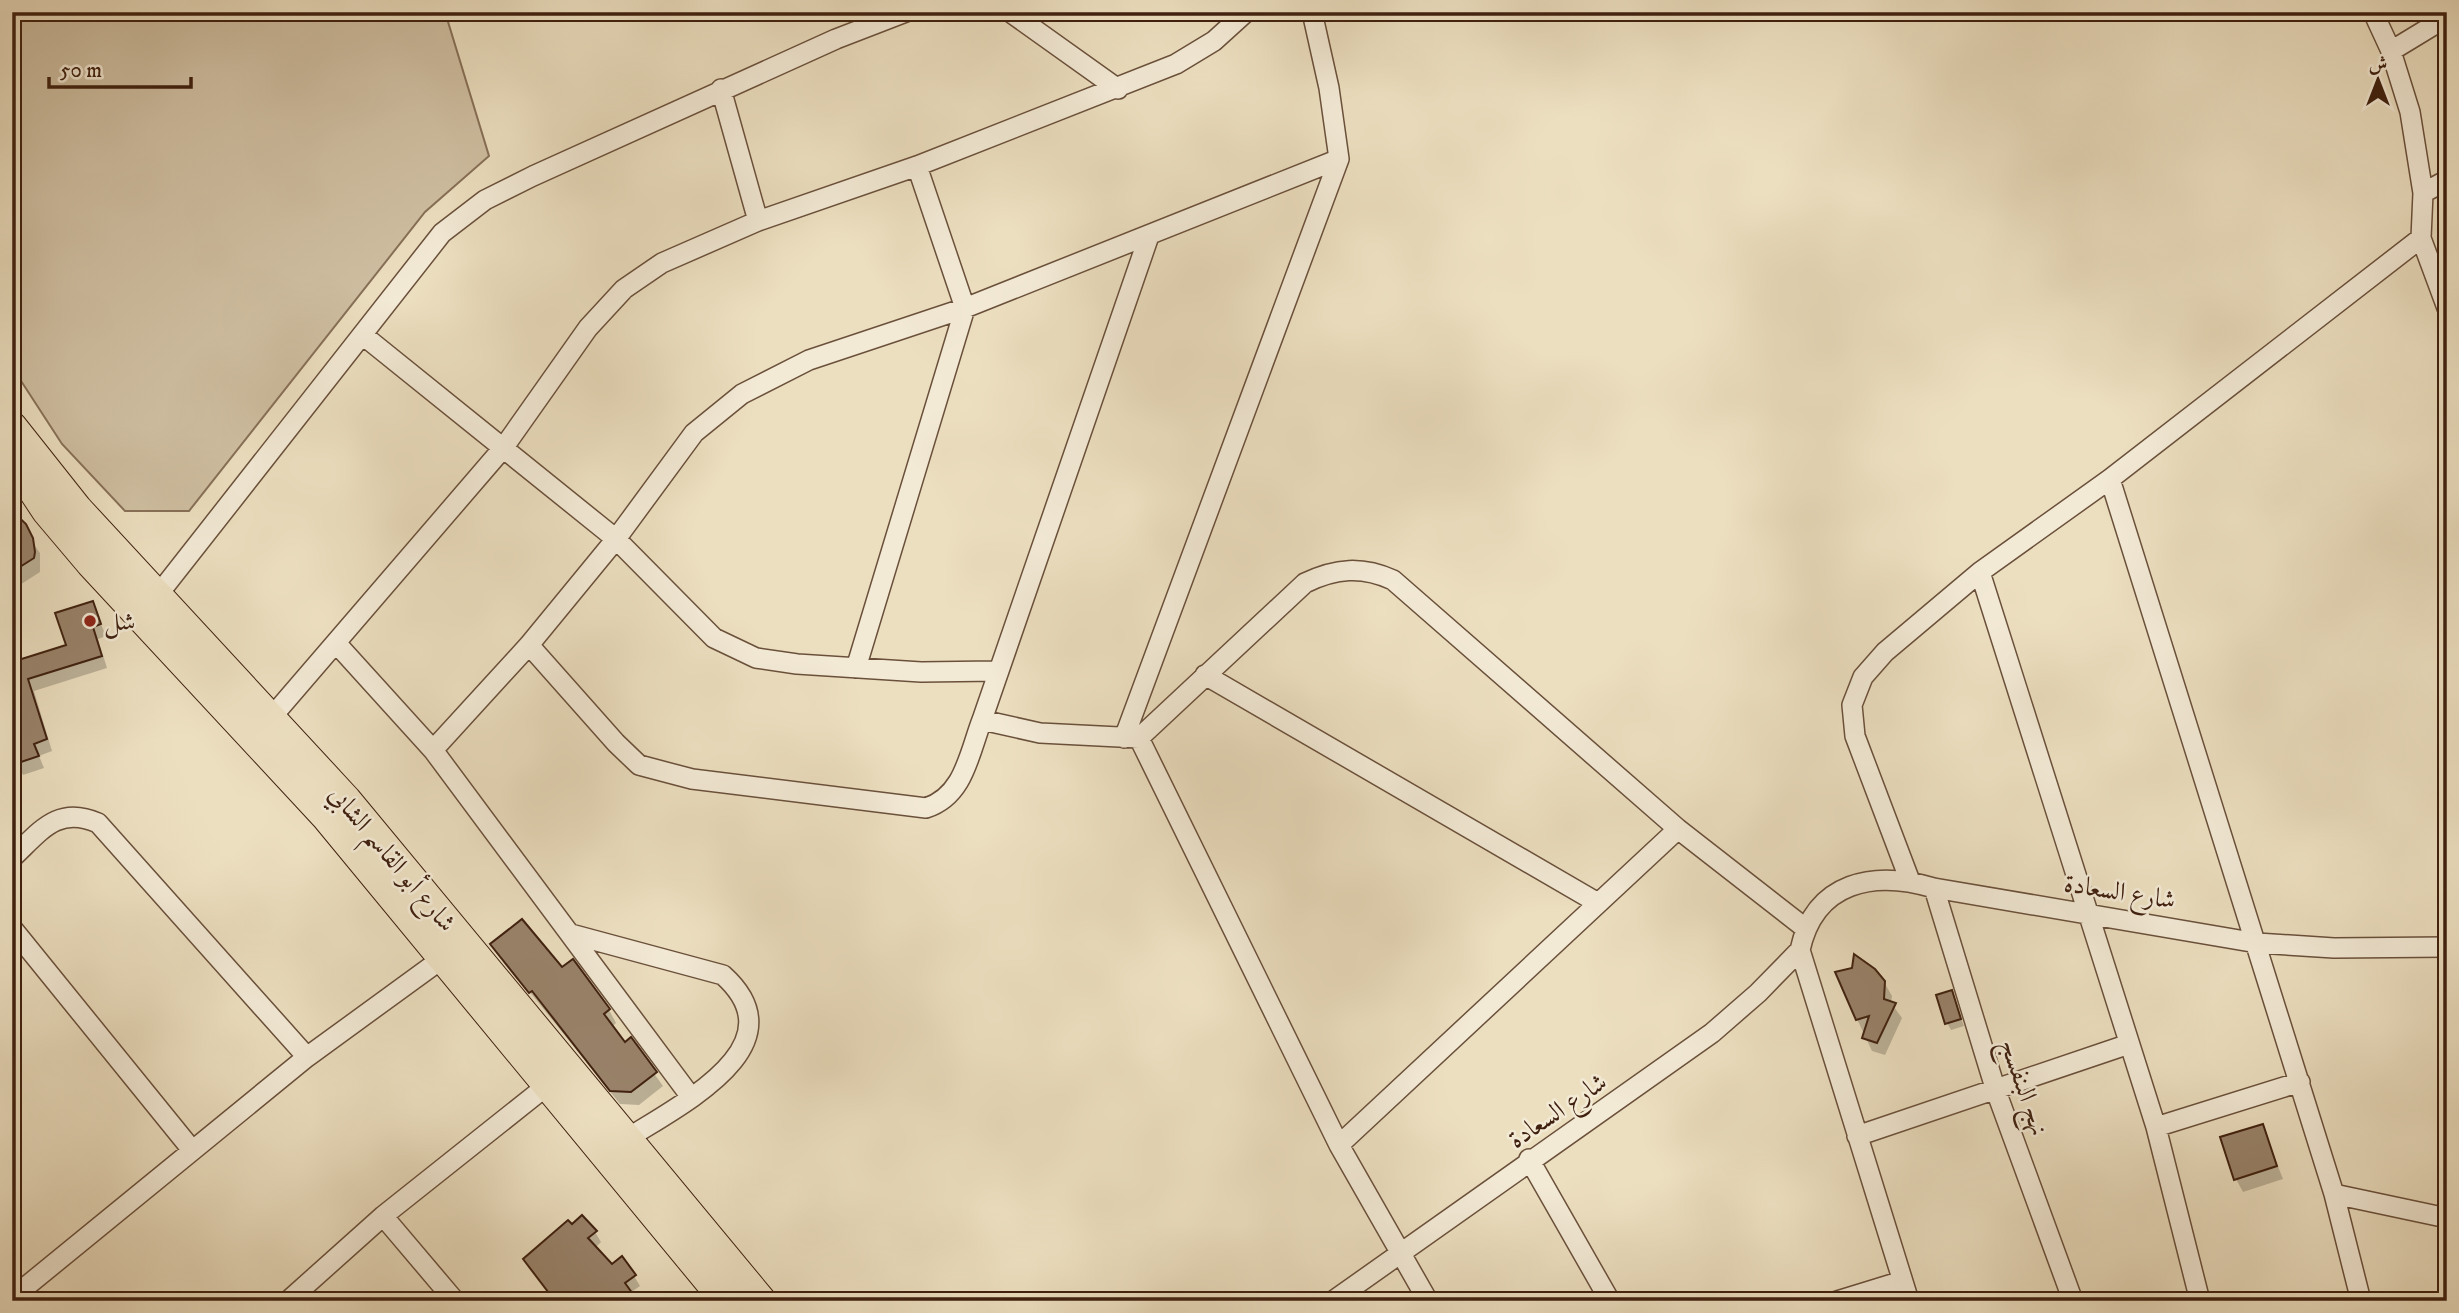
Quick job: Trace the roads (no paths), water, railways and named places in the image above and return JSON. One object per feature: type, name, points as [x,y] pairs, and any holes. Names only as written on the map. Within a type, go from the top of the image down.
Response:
[{"type":"main road","name":"شارع أبو القاسم الشابي","points":[[12,427],[19,469],[91,563],[261,730],[346,800],[761,1301]]},
{"type":"main road","name":"شارع أبو القاسم الشابي","points":[[19,469],[77,509],[158,596],[326,816],[726,1301]]},
{"type":"street","points":[[158,596],[442,233],[485,200],[721,89],[906,12]]},
{"type":"street","points":[[1010,12],[1118,89]]},
{"type":"street","points":[[261,730],[504,447],[588,328],[624,289],[662,263],[758,221],[917,166],[1177,64],[1214,40],[1247,12]]},
{"type":"street","points":[[1312,12],[1329,89],[1339,159],[1131,738],[1339,1145],[1428,1301]]},
{"type":"street","points":[[2373,12],[2391,51],[2410,113],[2423,192],[2421,238],[2447,308]]},
{"type":"street","points":[[2391,51],[2447,17]]},
{"type":"street","points":[[721,89],[758,221]]},
{"type":"street","points":[[433,750],[529,645],[615,539],[694,433],[742,394],[809,360],[965,308],[1339,159]]},
{"type":"street","points":[[856,668],[965,308],[917,166]]},
{"type":"street","points":[[2423,192],[2447,180]]},
{"type":"street","points":[[529,645],[639,765],[692,779],[926,808],[943,803],[952,793],[982,720],[996,671],[1149,236]]},
{"type":"street","points":[[1910,881],[1855,736],[1852,705],[1863,677],[1885,652],[1980,572],[2110,479],[2421,238]]},
{"type":"street","points":[[364,336],[615,539],[715,638],[756,658],[921,672],[996,671]]},
{"type":"street","points":[[2110,479],[2300,1082],[2334,1194],[2361,1301]]},
{"type":"street","points":[[982,720],[1040,733],[1131,738],[1306,583],[1325,573],[1372,570],[1393,580],[1678,829],[1805,928],[1800,950],[1909,1301]]},
{"type":"street","points":[[1980,572],[2156,1127],[2200,1301]]},
{"type":"street","points":[[336,642],[433,750],[691,1097]]},
{"type":"street","points":[[1205,675],[1598,903]]},
{"type":"street","points":[[12,858],[58,818],[85,817],[98,823],[307,1057]]},
{"type":"street","points":[[1339,1145],[1678,829]]},
{"type":"street","name":"شارع السعادة","points":[[1805,928],[1824,901],[1850,885],[1877,879],[1910,881],[1934,888],[2257,943],[2334,948],[2447,947]]},
{"type":"street","name":"نهج البنفسج","points":[[1934,888],[1996,1091],[2073,1301]]},
{"type":"street","points":[[12,928],[192,1150]]},
{"type":"street","points":[[571,934],[723,975],[740,990],[749,1013],[749,1039],[732,1063],[691,1097],[625,1140]]},
{"type":"street","name":"شارع السعادة","points":[[1333,1301],[1398,1252],[1712,1033],[1758,993],[1800,950]]},
{"type":"street","points":[[12,1298],[307,1057],[443,958]]},
{"type":"street","points":[[1857,1136],[2129,1044]]},
{"type":"street","points":[[2156,1127],[2300,1082]]},
{"type":"street","points":[[288,1301],[383,1216],[549,1084]]},
{"type":"street","points":[[1530,1159],[1610,1301]]},
{"type":"street","points":[[2334,1194],[2447,1218]]},
{"type":"street","points":[[383,1216],[455,1301]]},
{"type":"street","points":[[1837,1301],[1902,1281]]},
{"type":"place","name":"شل","points":[[90,621]]}]
